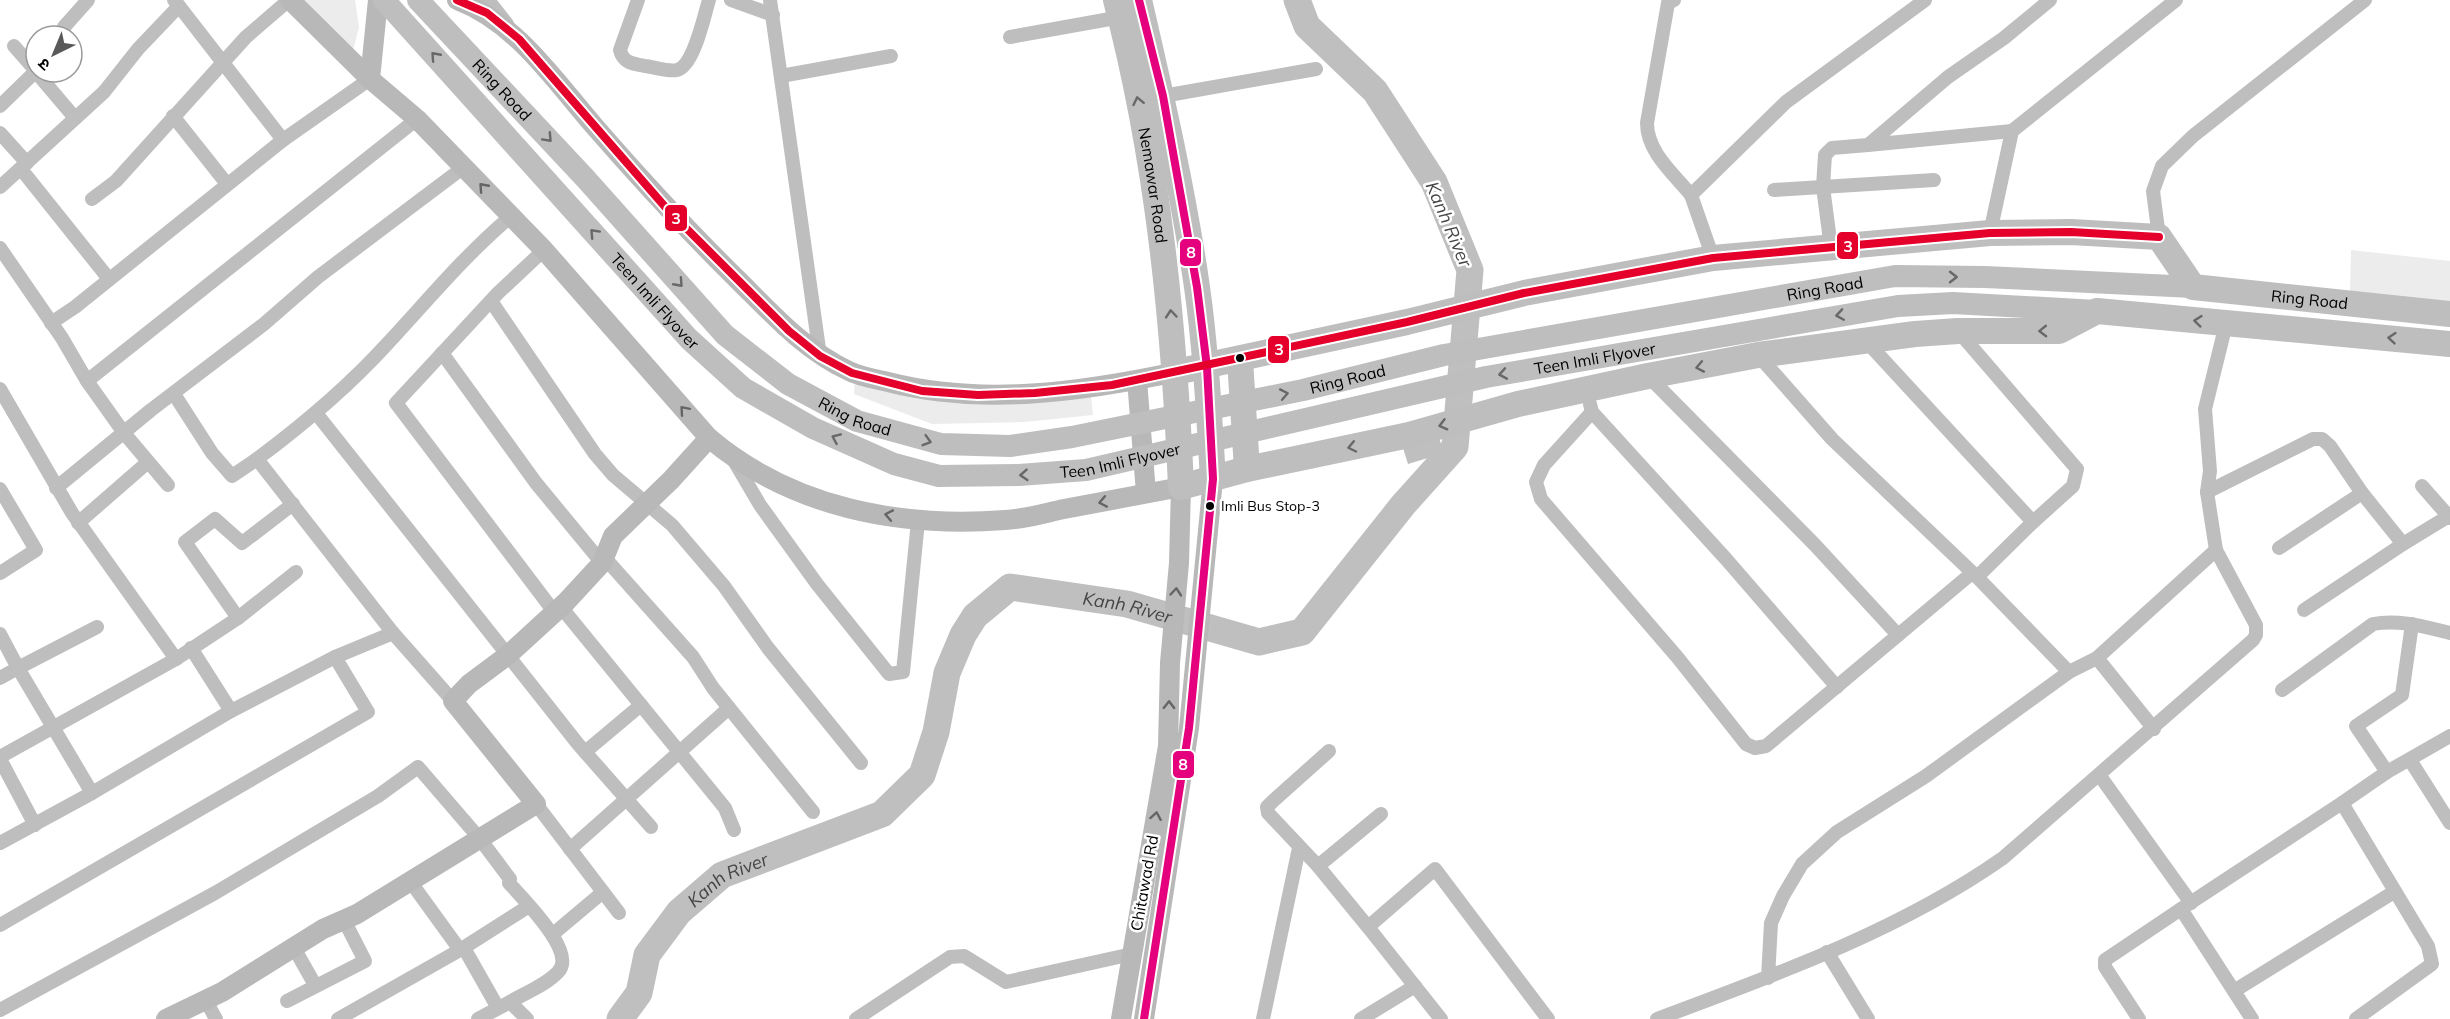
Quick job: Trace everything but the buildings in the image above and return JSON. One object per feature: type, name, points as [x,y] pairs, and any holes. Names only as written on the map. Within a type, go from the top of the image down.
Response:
[{"type":"highway","name":"Nemawar Road","points":[[1125,6],[1138,43],[1163,96],[1167,274],[1176,372],[1181,487]]},
{"type":"highway","name":"Nemawar Road","points":[[1138,43],[1163,164],[1197,287],[1207,366],[1213,479]]},
{"type":"highway","points":[[1176,372],[1240,360],[1524,293],[1713,258],[1990,233],[2071,232],[2159,237],[2193,287]]},
{"type":"highway","name":"Ring Road","points":[[2193,287],[2450,314]]},
{"type":"highway","points":[[1181,487],[1247,470],[1409,435],[1518,404],[1590,401],[1648,376],[1758,356],[1866,341],[1958,331],[2059,331],[2097,311]]},
{"type":"highway","name":"Ring Road","points":[[2097,311],[2450,344]]},
{"type":"highway","points":[[1240,360],[1247,470]]},
{"type":"main road","name":"Ring Road","points":[[384,0],[474,99]]},
{"type":"main road","name":"Ring Road","points":[[418,0],[585,178],[724,334],[788,384],[857,421],[940,444],[1010,446],[1072,437],[1304,390],[1444,355],[1895,276],[1986,277],[2193,287]]},
{"type":"main road","name":"Teen Imli Flyover","points":[[474,99],[689,339],[743,388],[813,428],[894,464],[939,476],[1019,475],[1086,470],[1486,377],[1898,306]]},
{"type":"main road","name":"Ring Road","points":[[1898,306],[1953,303],[2097,311]]},
{"type":"street","points":[[67,24],[88,0]]},
{"type":"street","points":[[92,199],[116,181],[246,37],[290,0],[370,79],[417,119],[544,250],[709,438],[732,458],[769,481],[828,504],[918,521],[1007,520],[1181,487]]},
{"type":"street","points":[[51,323],[283,140],[370,79],[378,0]]},
{"type":"street","points":[[457,0],[487,14],[519,39]]},
{"type":"street","points":[[488,0],[519,39],[667,209],[789,331],[820,356],[852,373],[922,391],[978,395],[1035,393],[1137,380],[1176,372]]},
{"type":"street","points":[[638,0],[620,50],[622,57],[631,64],[671,70],[679,70],[687,64],[709,0]]},
{"type":"street","points":[[731,0],[773,15]]},
{"type":"street","points":[[770,0],[820,356]]},
{"type":"street","points":[[1691,195],[1786,102],[1925,0]]},
{"type":"street","points":[[1868,145],[1948,77],[2004,38],[2050,0]]},
{"type":"street","points":[[1831,248],[1822,165],[1824,155],[1832,148],[2012,131],[2176,0]]},
{"type":"street","points":[[2159,237],[2153,191],[2162,166],[2193,136],[2365,0]]},
{"type":"street","points":[[1670,1],[1647,138],[1691,195],[1713,258]]},
{"type":"street","points":[[0,187],[104,92],[176,3],[283,140]]},
{"type":"street","points":[[1010,37],[1125,6]]},
{"type":"street","points":[[14,46],[24,57]]},
{"type":"street","points":[[781,76],[891,56]]},
{"type":"street","points":[[1163,96],[1316,69]]},
{"type":"street","points":[[0,106],[24,83]]},
{"type":"street","points":[[47,84],[75,118]]},
{"type":"street","points":[[173,116],[227,184]]},
{"type":"street","points":[[87,381],[417,119]]},
{"type":"street","points":[[1990,233],[2012,131]]},
{"type":"street","points":[[0,133],[109,279]]},
{"type":"street","points":[[56,488],[264,324],[318,277],[464,167]]},
{"type":"street","points":[[1774,190],[1935,180]]},
{"type":"street","points":[[174,394],[212,453],[232,476],[316,413],[387,345],[475,247],[510,217]]},
{"type":"street","points":[[0,248],[87,381],[124,433],[168,485]]},
{"type":"street","points":[[544,250],[491,301],[396,403],[558,610],[641,705],[725,808],[734,830]]},
{"type":"street","points":[[491,301],[595,454],[613,475],[672,525],[724,586],[768,648],[861,763]]},
{"type":"street","points":[[1657,1019],[1768,978],[1827,952],[1929,904],[1972,880],[2003,858],[2100,776],[2256,635],[2256,625],[2217,550],[2207,492],[2210,471],[2205,410],[2226,324]]},
{"type":"street","points":[[1837,687],[1590,401],[1544,465],[1536,482],[1541,500],[1678,658],[1746,744],[1755,748],[1766,746],[1837,687],[1898,635],[1974,575],[2073,486],[2077,469],[1958,331]]},
{"type":"street","points":[[1866,341],[2033,522]]},
{"type":"street","points":[[442,353],[536,483],[603,560],[693,657],[729,708],[813,812]]},
{"type":"street","points":[[1758,356],[1832,439],[1974,575],[2069,672]]},
{"type":"street","points":[[1648,376],[1815,545],[1898,635]]},
{"type":"street","points":[[1137,380],[1146,493]]},
{"type":"street","points":[[0,389],[78,523],[176,659]]},
{"type":"street","points":[[316,413],[585,752],[651,827]]},
{"type":"street","points":[[453,701],[469,684],[508,655],[558,610],[603,560],[612,536],[671,480],[709,438]]},
{"type":"street","points":[[2207,492],[2313,439],[2322,439],[2330,446],[2362,493],[2403,544]]},
{"type":"street","points":[[732,458],[760,505],[817,584],[889,674],[903,672],[918,521]]},
{"type":"street","points":[[257,459],[393,633],[453,701],[536,804],[619,913]]},
{"type":"street","points":[[78,523],[148,462]]},
{"type":"street","name":"Chitawad Rd","points":[[1144,1019],[1189,728],[1213,479]]},
{"type":"street","points":[[2304,610],[2403,544],[2449,517],[2422,486]]},
{"type":"street","name":"Chitawad Rd","points":[[1121,1019],[1168,746],[1170,663],[1179,563],[1181,487]]},
{"type":"street","points":[[0,489],[36,550],[0,573]]},
{"type":"street","points":[[2279,548],[2362,493]]},
{"type":"street","points":[[238,618],[185,542],[215,519],[242,543],[293,504]]},
{"type":"street","points":[[1768,978],[1771,922],[1802,864],[1837,832],[1926,776],[2069,672],[2097,658],[2217,550]]},
{"type":"street","points":[[35,825],[0,758],[176,659],[238,618],[296,573]]},
{"type":"street","points":[[2282,690],[2373,624],[2384,622],[2412,624],[2450,633]]},
{"type":"street","points":[[2387,772],[2356,726],[2402,694],[2412,624]]},
{"type":"street","points":[[0,678],[97,627]]},
{"type":"street","points":[[0,843],[92,793],[231,711],[335,657],[393,633]]},
{"type":"street","points":[[0,634],[52,729],[92,793]]},
{"type":"street","points":[[191,648],[231,711]]},
{"type":"street","points":[[0,924],[368,712],[335,657]]},
{"type":"street","points":[[2097,658],[2154,729]]},
{"type":"street","points":[[585,752],[641,705]]},
{"type":"street","points":[[570,849],[680,754],[729,708]]},
{"type":"street","points":[[2139,1019],[2105,967],[2105,960],[2387,772],[2450,736]]},
{"type":"street","points":[[1329,751],[1268,807],[1268,813],[1318,867],[1441,1019]]},
{"type":"street","points":[[2410,760],[2450,823]]},
{"type":"street","points":[[0,1010],[215,893],[378,796],[418,767],[480,839],[510,879],[509,883],[553,934],[563,958],[558,973],[478,1019]]},
{"type":"street","points":[[2100,776],[2186,906],[2252,1019]]},
{"type":"street","points":[[166,1019],[222,992],[293,946],[344,920],[536,804]]},
{"type":"street","points":[[2342,804],[2428,946],[2432,964],[2356,1019]]},
{"type":"street","points":[[1318,867],[1382,814]]},
{"type":"street","points":[[1263,1019],[1299,848]]},
{"type":"street","points":[[1368,927],[1435,869],[1548,1019]]},
{"type":"street","points":[[410,881],[504,1005],[527,1019]]},
{"type":"street","points":[[553,934],[603,892]]},
{"type":"street","points":[[2234,991],[2394,892]]},
{"type":"street","points":[[338,1019],[462,949],[529,906]]},
{"type":"street","points":[[287,1001],[365,961],[344,920]]},
{"type":"street","points":[[293,946],[315,985]]},
{"type":"street","points":[[1827,952],[1869,1019]]},
{"type":"street","points":[[856,1019],[950,957],[964,956],[1006,982],[1132,954]]},
{"type":"street","points":[[1361,1019],[1415,986]]},
{"type":"street","points":[[205,999],[216,1019]]},
{"type":"shaded area","points":[[290,0],[355,0],[359,27],[351,58]]},
{"type":"shaded area","points":[[2351,250],[2450,261],[2450,302],[2350,294]]},
{"type":"shaded area","points":[[855,377],[970,394],[1091,397],[1093,415],[1025,422],[932,424],[854,394]]},
{"type":"shaded area","points":[[1440,438],[1441,454],[1408,464],[1403,448]]},
{"type":"waterway","name":"Kanh River","points":[[620,1019],[639,993],[647,955],[679,912],[722,875],[882,814],[922,775],[936,732],[947,673],[963,635],[975,616],[1010,587],[1127,604],[1259,642],[1302,632],[1403,505],[1455,447],[1470,270],[1434,182],[1375,91],[1307,26],[1297,0]]},
{"type":"transit line","name":"3","points":[[457,0],[487,13],[519,39],[667,209],[789,331],[820,356],[852,373],[922,391],[978,395],[1035,393],[1112,385],[1407,322],[1524,293],[1713,258],[1990,233],[2071,232],[2159,237]]},
{"type":"transit line","name":"8","points":[[1139,0],[1163,96],[1197,287],[1207,367],[1213,479],[1189,728],[1144,1019]]},
{"type":"place","name":"Imli Bus Stop-3","points":[[1210,506]]}]
